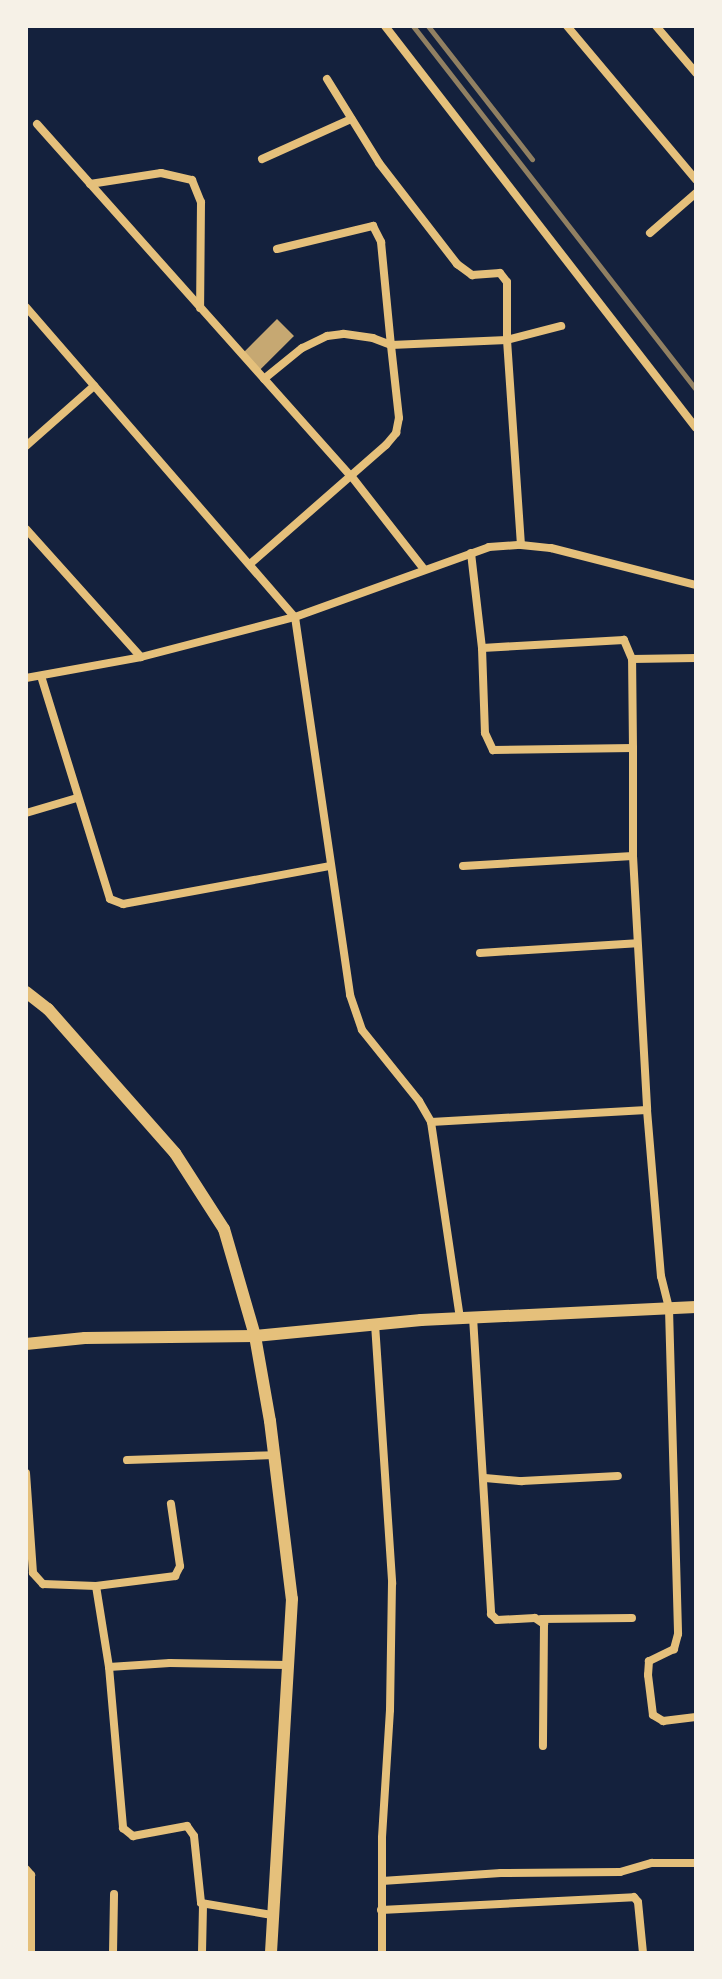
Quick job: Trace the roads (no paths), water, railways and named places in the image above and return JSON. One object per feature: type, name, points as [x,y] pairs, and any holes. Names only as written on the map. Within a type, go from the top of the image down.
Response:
[{"type":"main road","points":[[26,992],[48,1009],[175,1153],[224,1229],[255,1336],[292,1599],[271,1953]]},
{"type":"main road","points":[[26,1344],[85,1338],[255,1336],[375,1324],[696,1307]]},
{"type":"street","points":[[385,26],[696,428]]},
{"type":"street","points":[[567,26],[696,180]]},
{"type":"street","points":[[656,26],[696,73]]},
{"type":"street","points":[[327,79],[379,163],[461,269],[472,275],[500,273],[505,278],[521,545]]},
{"type":"street","points":[[262,159],[351,119]]},
{"type":"street","points":[[37,124],[352,477],[424,569]]},
{"type":"street","points":[[90,184],[161,173],[192,180],[201,202],[200,309]]},
{"type":"street","points":[[650,233],[696,193]]},
{"type":"street","points":[[250,564],[352,477],[386,445],[399,426],[381,242],[373,226],[277,249]]},
{"type":"street","points":[[26,307],[295,617],[331,866],[357,1018],[373,1047],[419,1101],[431,1122],[467,1318],[485,1478],[491,1616],[497,1620],[632,1618]]},
{"type":"street","points":[[264,379],[302,348],[327,336],[356,335],[391,345],[507,340],[561,326]]},
{"type":"street","points":[[26,446],[94,386]]},
{"type":"street","points":[[26,529],[141,657]]},
{"type":"street","points":[[26,678],[141,657],[295,617],[489,547],[521,545],[592,557],[696,585]]},
{"type":"street","points":[[471,553],[482,648],[485,733],[493,750],[633,748]]},
{"type":"street","points":[[482,648],[620,639],[627,642],[632,659],[633,856],[637,943],[661,1276],[669,1309],[678,1634],[674,1649],[649,1661],[648,1675],[653,1715],[663,1721],[696,1717]]},
{"type":"street","points":[[632,659],[696,658]]},
{"type":"street","points":[[41,676],[107,895],[114,902],[141,901],[331,866]]},
{"type":"street","points":[[26,813],[77,798]]},
{"type":"street","points":[[463,866],[633,856]]},
{"type":"street","points":[[480,953],[637,943]]},
{"type":"street","points":[[431,1122],[647,1110]]},
{"type":"street","points":[[375,1324],[392,1583],[382,1953]]},
{"type":"street","points":[[127,1460],[274,1455]]},
{"type":"street","points":[[26,1473],[34,1577],[43,1584],[96,1586],[175,1576],[180,1566],[171,1504]]},
{"type":"street","points":[[485,1478],[522,1481],[618,1476]]},
{"type":"street","points":[[96,1586],[109,1667],[123,1828],[133,1836],[182,1826],[192,1829],[199,1898],[203,1905],[202,1953]]},
{"type":"street","points":[[541,1619],[544,1624],[543,1746]]},
{"type":"street","points":[[109,1667],[170,1663],[288,1665]]},
{"type":"street","points":[[382,1881],[517,1872],[627,1872],[652,1863],[696,1863]]},
{"type":"street","points":[[26,1869],[31,1875],[31,1953]]},
{"type":"street","points":[[113,1953],[114,1894]]},
{"type":"street","points":[[381,1910],[634,1897],[638,1902],[643,1953]]},
{"type":"street","points":[[203,1905],[272,1915]]},
{"type":"railway","points":[[413,26],[696,389]]},
{"type":"railway","points":[[428,26],[532,159]]}]
